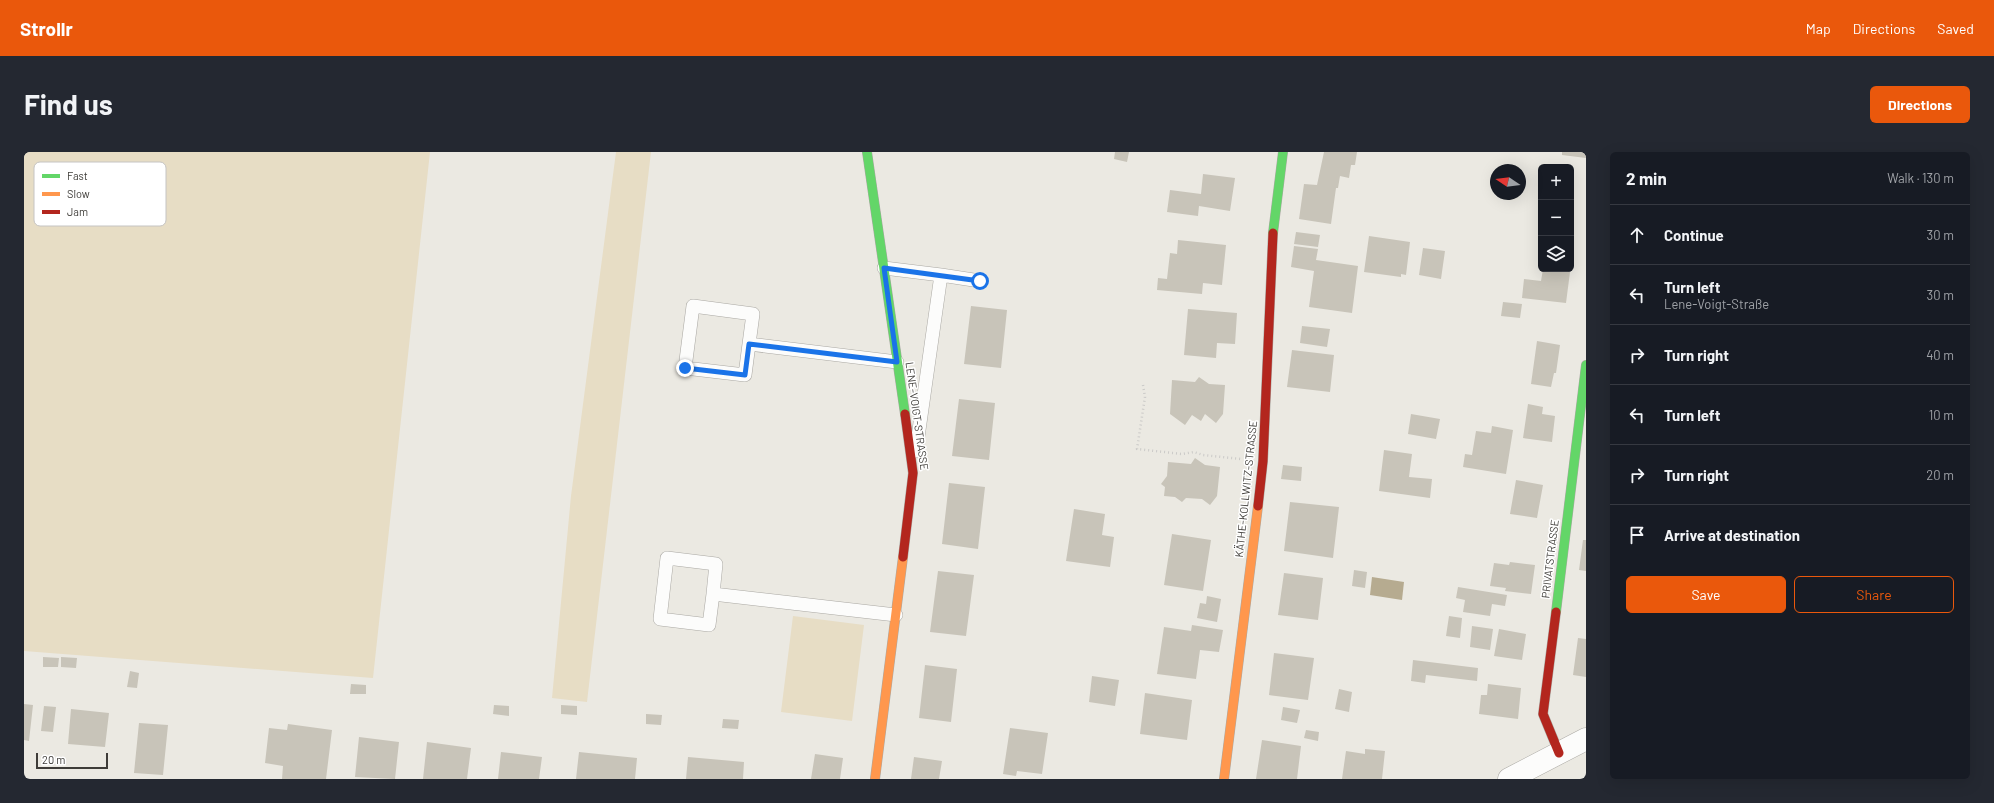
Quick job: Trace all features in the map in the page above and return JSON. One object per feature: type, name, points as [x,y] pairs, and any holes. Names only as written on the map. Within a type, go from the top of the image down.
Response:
[{"type":"street","name":"LENE-VOIGT-STRASSE","points":[[867,152],[913,473],[875,779]]},
{"type":"street","name":"KÄTHE-KOLLWITZ-STRASSE","points":[[1224,779],[1263,461],[1273,229],[1283,152]]},
{"type":"street","name":"PRIVATSTRASSE","points":[[1559,753],[1543,714],[1586,365]]},
{"type":"street","points":[[1509,779],[1586,739]]},
{"type":"lane","points":[[884,268],[980,281]]},
{"type":"lane","points":[[913,473],[940,275]]},
{"type":"lane","points":[[693,306],[753,314],[749,344],[745,375],[685,368],[693,306]]},
{"type":"lane","points":[[749,344],[897,362]]},
{"type":"lane","points":[[667,558],[716,564],[713,594],[709,625],[660,620],[667,558]]},
{"type":"lane","points":[[713,594],[896,615]]},
{"type":"path","points":[[1143,385],[1145,397],[1137,449],[1182,454],[1194,452],[1203,455],[1263,461]]},
{"type":"shaded area","points":[[24,152],[430,152],[373,678],[24,651]]},
{"type":"shaded area","points":[[616,152],[651,152],[587,702],[552,698],[571,496]]},
{"type":"shaded area","points":[[1372,577],[1404,582],[1402,600],[1370,595]]},
{"type":"shaded area","points":[[793,616],[864,625],[852,721],[781,712]]},
{"type":"building","points":[[1115,152],[1129,152],[1127,162],[1114,159]]},
{"type":"building","points":[[1324,152],[1357,152],[1355,165],[1351,165],[1349,178],[1340,176],[1338,188],[1336,188],[1331,224],[1299,219],[1304,184],[1317,185]]},
{"type":"building","points":[[1562,152],[1586,152],[1586,158],[1562,155]]},
{"type":"building","points":[[1203,174],[1235,178],[1230,211],[1199,206],[1198,216],[1167,212],[1170,190],[1201,194]]},
{"type":"building","points":[[1296,232],[1320,235],[1318,247],[1294,244]]},
{"type":"building","points":[[1369,236],[1410,242],[1406,275],[1401,274],[1401,277],[1364,272]]},
{"type":"building","points":[[1178,240],[1226,245],[1222,285],[1203,283],[1202,294],[1157,290],[1158,278],[1167,279],[1170,253],[1177,254]]},
{"type":"building","points":[[1294,246],[1318,249],[1316,260],[1358,266],[1352,313],[1309,307],[1314,271],[1291,267]]},
{"type":"building","points":[[1423,248],[1445,251],[1441,279],[1419,275]]},
{"type":"building","points":[[1542,272],[1570,272],[1566,303],[1522,298],[1524,279],[1541,281]]},
{"type":"building","points":[[1503,302],[1522,304],[1520,318],[1501,316]]},
{"type":"building","points":[[971,306],[1007,310],[1001,368],[964,364]]},
{"type":"building","points":[[1188,309],[1237,313],[1235,344],[1217,343],[1216,358],[1184,355]]},
{"type":"building","points":[[1302,326],[1330,329],[1327,347],[1300,343]]},
{"type":"building","points":[[1537,341],[1560,345],[1556,373],[1554,373],[1551,387],[1531,384]]},
{"type":"building","points":[[1292,350],[1334,355],[1330,392],[1287,387]]},
{"type":"building","points":[[1199,377],[1209,384],[1225,385],[1223,414],[1216,423],[1205,414],[1201,421],[1192,415],[1185,425],[1170,414],[1172,380],[1195,382]]},
{"type":"building","points":[[959,399],[995,403],[989,460],[952,456]]},
{"type":"building","points":[[1528,404],[1543,407],[1542,414],[1555,416],[1552,442],[1523,438]]},
{"type":"building","points":[[1411,414],[1440,419],[1436,439],[1408,434]]},
{"type":"building","points":[[1492,426],[1513,430],[1506,474],[1463,467],[1465,454],[1472,455],[1476,431],[1491,433]]},
{"type":"building","points":[[1384,450],[1412,454],[1409,477],[1432,479],[1430,498],[1379,491]]},
{"type":"building","points":[[1195,458],[1205,465],[1220,467],[1217,496],[1210,505],[1202,499],[1186,498],[1182,502],[1175,497],[1164,496],[1165,487],[1161,484],[1167,476],[1168,462],[1191,464]]},
{"type":"building","points":[[1283,465],[1302,467],[1301,481],[1281,479]]},
{"type":"building","points":[[1516,480],[1543,485],[1537,518],[1510,514]]},
{"type":"building","points":[[949,483],[985,487],[978,549],[942,544]]},
{"type":"building","points":[[1290,502],[1339,507],[1333,558],[1284,551]]},
{"type":"building","points":[[1074,509],[1105,514],[1102,535],[1114,537],[1110,567],[1066,561]]},
{"type":"building","points":[[1172,534],[1211,540],[1203,591],[1164,585]]},
{"type":"building","points":[[1583,540],[1586,540],[1586,571],[1579,570]]},
{"type":"building","points":[[1510,562],[1535,565],[1531,594],[1505,591],[1506,588],[1490,586],[1494,563],[1509,565]]},
{"type":"building","points":[[1354,570],[1367,572],[1365,588],[1352,586]]},
{"type":"building","points":[[938,571],[974,575],[966,636],[930,632]]},
{"type":"building","points":[[1284,573],[1323,578],[1318,620],[1278,615]]},
{"type":"building","points":[[1458,587],[1507,595],[1505,606],[1492,604],[1490,616],[1463,612],[1465,600],[1456,598]]},
{"type":"building","points":[[1207,596],[1221,599],[1217,622],[1197,618],[1200,603],[1206,604]]},
{"type":"building","points":[[1449,616],[1462,618],[1460,638],[1446,636]]},
{"type":"building","points":[[1192,625],[1223,630],[1219,652],[1200,650],[1196,679],[1157,674],[1164,627],[1191,631]]},
{"type":"building","points":[[1472,626],[1493,629],[1490,650],[1470,647]]},
{"type":"building","points":[[1499,629],[1526,634],[1522,660],[1494,656]]},
{"type":"building","points":[[1578,638],[1586,639],[1586,677],[1573,675]]},
{"type":"building","points":[[1274,653],[1314,658],[1308,700],[1269,695]]},
{"type":"building","points":[[43,657],[59,658],[58,667],[43,667]]},
{"type":"building","points":[[61,657],[77,658],[76,668],[61,667]]},
{"type":"building","points":[[1413,660],[1478,668],[1477,681],[1426,675],[1425,683],[1411,681]]},
{"type":"building","points":[[925,665],[957,669],[951,722],[919,718]]},
{"type":"building","points":[[130,671],[139,673],[137,688],[127,687]]},
{"type":"building","points":[[1092,676],[1119,680],[1115,706],[1089,702]]},
{"type":"building","points":[[351,684],[366,685],[366,694],[350,694]]},
{"type":"building","points":[[1488,684],[1521,688],[1518,719],[1479,714],[1481,695],[1487,695]]},
{"type":"building","points":[[1339,689],[1352,692],[1349,712],[1335,709]]},
{"type":"building","points":[[1145,693],[1192,700],[1187,740],[1140,734]]},
{"type":"building","points":[[24,704],[33,705],[29,741],[24,740]]},
{"type":"building","points":[[494,705],[509,706],[509,716],[493,714]]},
{"type":"building","points":[[561,705],[577,706],[577,715],[561,714]]},
{"type":"building","points":[[44,706],[56,707],[53,732],[41,731]]},
{"type":"building","points":[[1283,707],[1300,710],[1297,723],[1281,720]]},
{"type":"building","points":[[71,709],[109,713],[105,747],[68,744]]},
{"type":"building","points":[[646,714],[662,715],[661,725],[646,724]]},
{"type":"building","points":[[723,719],[739,720],[738,729],[722,728]]},
{"type":"building","points":[[139,723],[168,725],[163,775],[134,773]]},
{"type":"building","points":[[288,724],[332,730],[326,779],[282,779],[283,766],[265,763],[269,728],[287,730]]},
{"type":"building","points":[[1010,728],[1048,733],[1042,774],[1017,771],[1016,776],[1003,774]]},
{"type":"building","points":[[1306,730],[1319,732],[1318,741],[1304,738]]},
{"type":"building","points":[[359,737],[399,742],[395,779],[355,777]]},
{"type":"building","points":[[1262,740],[1301,746],[1297,779],[1256,779]]},
{"type":"building","points":[[427,742],[471,748],[467,779],[423,779]]},
{"type":"building","points":[[1365,749],[1385,751],[1382,779],[1342,779],[1346,751],[1365,754]]},
{"type":"building","points":[[501,752],[542,757],[539,779],[498,779]]},
{"type":"building","points":[[579,752],[637,758],[635,779],[576,779]]},
{"type":"building","points":[[815,754],[843,758],[840,779],[811,779]]},
{"type":"building","points":[[688,757],[744,762],[743,779],[686,779]]},
{"type":"building","points":[[914,757],[942,761],[939,779],[911,779]]},
{"type":"traffic: fast","points":[[867,152],[905,414]]},
{"type":"traffic: fast","points":[[1273,233],[1283,152]]},
{"type":"traffic: fast","points":[[1556,612],[1586,365]]},
{"type":"traffic: slow","points":[[1224,779],[1258,506]]},
{"type":"traffic: slow","points":[[875,779],[903,557]]},
{"type":"traffic: jam","points":[[1258,506],[1263,461],[1273,233]]},
{"type":"traffic: jam","points":[[903,557],[913,473],[905,414]]},
{"type":"traffic: jam","points":[[1556,612],[1543,714],[1559,753]]},
{"type":"route","points":[[685,368],[745,375],[749,344],[897,362],[884,268],[980,281]]}]
